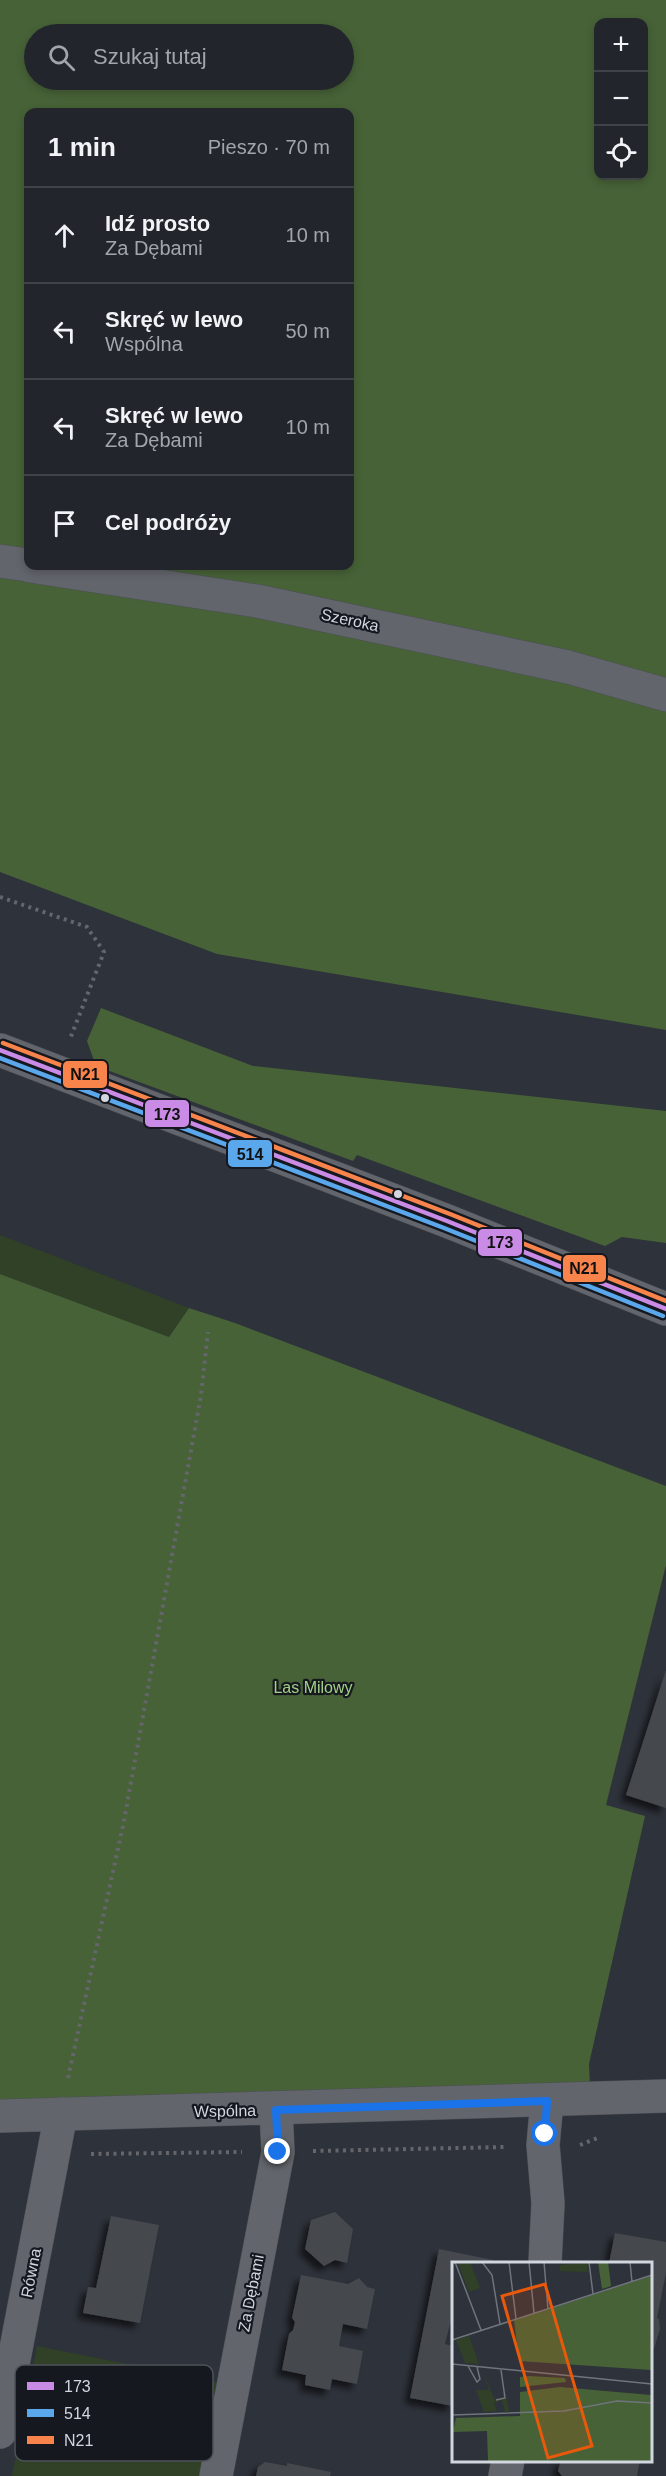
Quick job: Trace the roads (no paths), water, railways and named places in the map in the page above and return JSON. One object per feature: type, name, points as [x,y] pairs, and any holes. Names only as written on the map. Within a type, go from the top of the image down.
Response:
[{"type":"street","name":"Szeroka","points":[[0,561],[24,564]]},
{"type":"street","name":"Szeroka","points":[[61,570],[257,601],[568,667],[666,695]]},
{"type":"street","points":[[0,1050],[447,1221],[666,1309]]},
{"type":"street","name":"Wspólna","points":[[0,2116],[276,2110],[666,2096]]},
{"type":"street","points":[[545,2262],[548,2203],[543,2145],[547,2101]]},
{"type":"street","name":"Za Dębami","points":[[216,2476],[278,2152],[276,2110]]},
{"type":"street","name":"Równa","points":[[0,2432],[61,2114]]},
{"type":"street","points":[[504,2476],[508,2461]]},
{"type":"park label","name":"Las Milowy","points":[[313,1687]]}]
